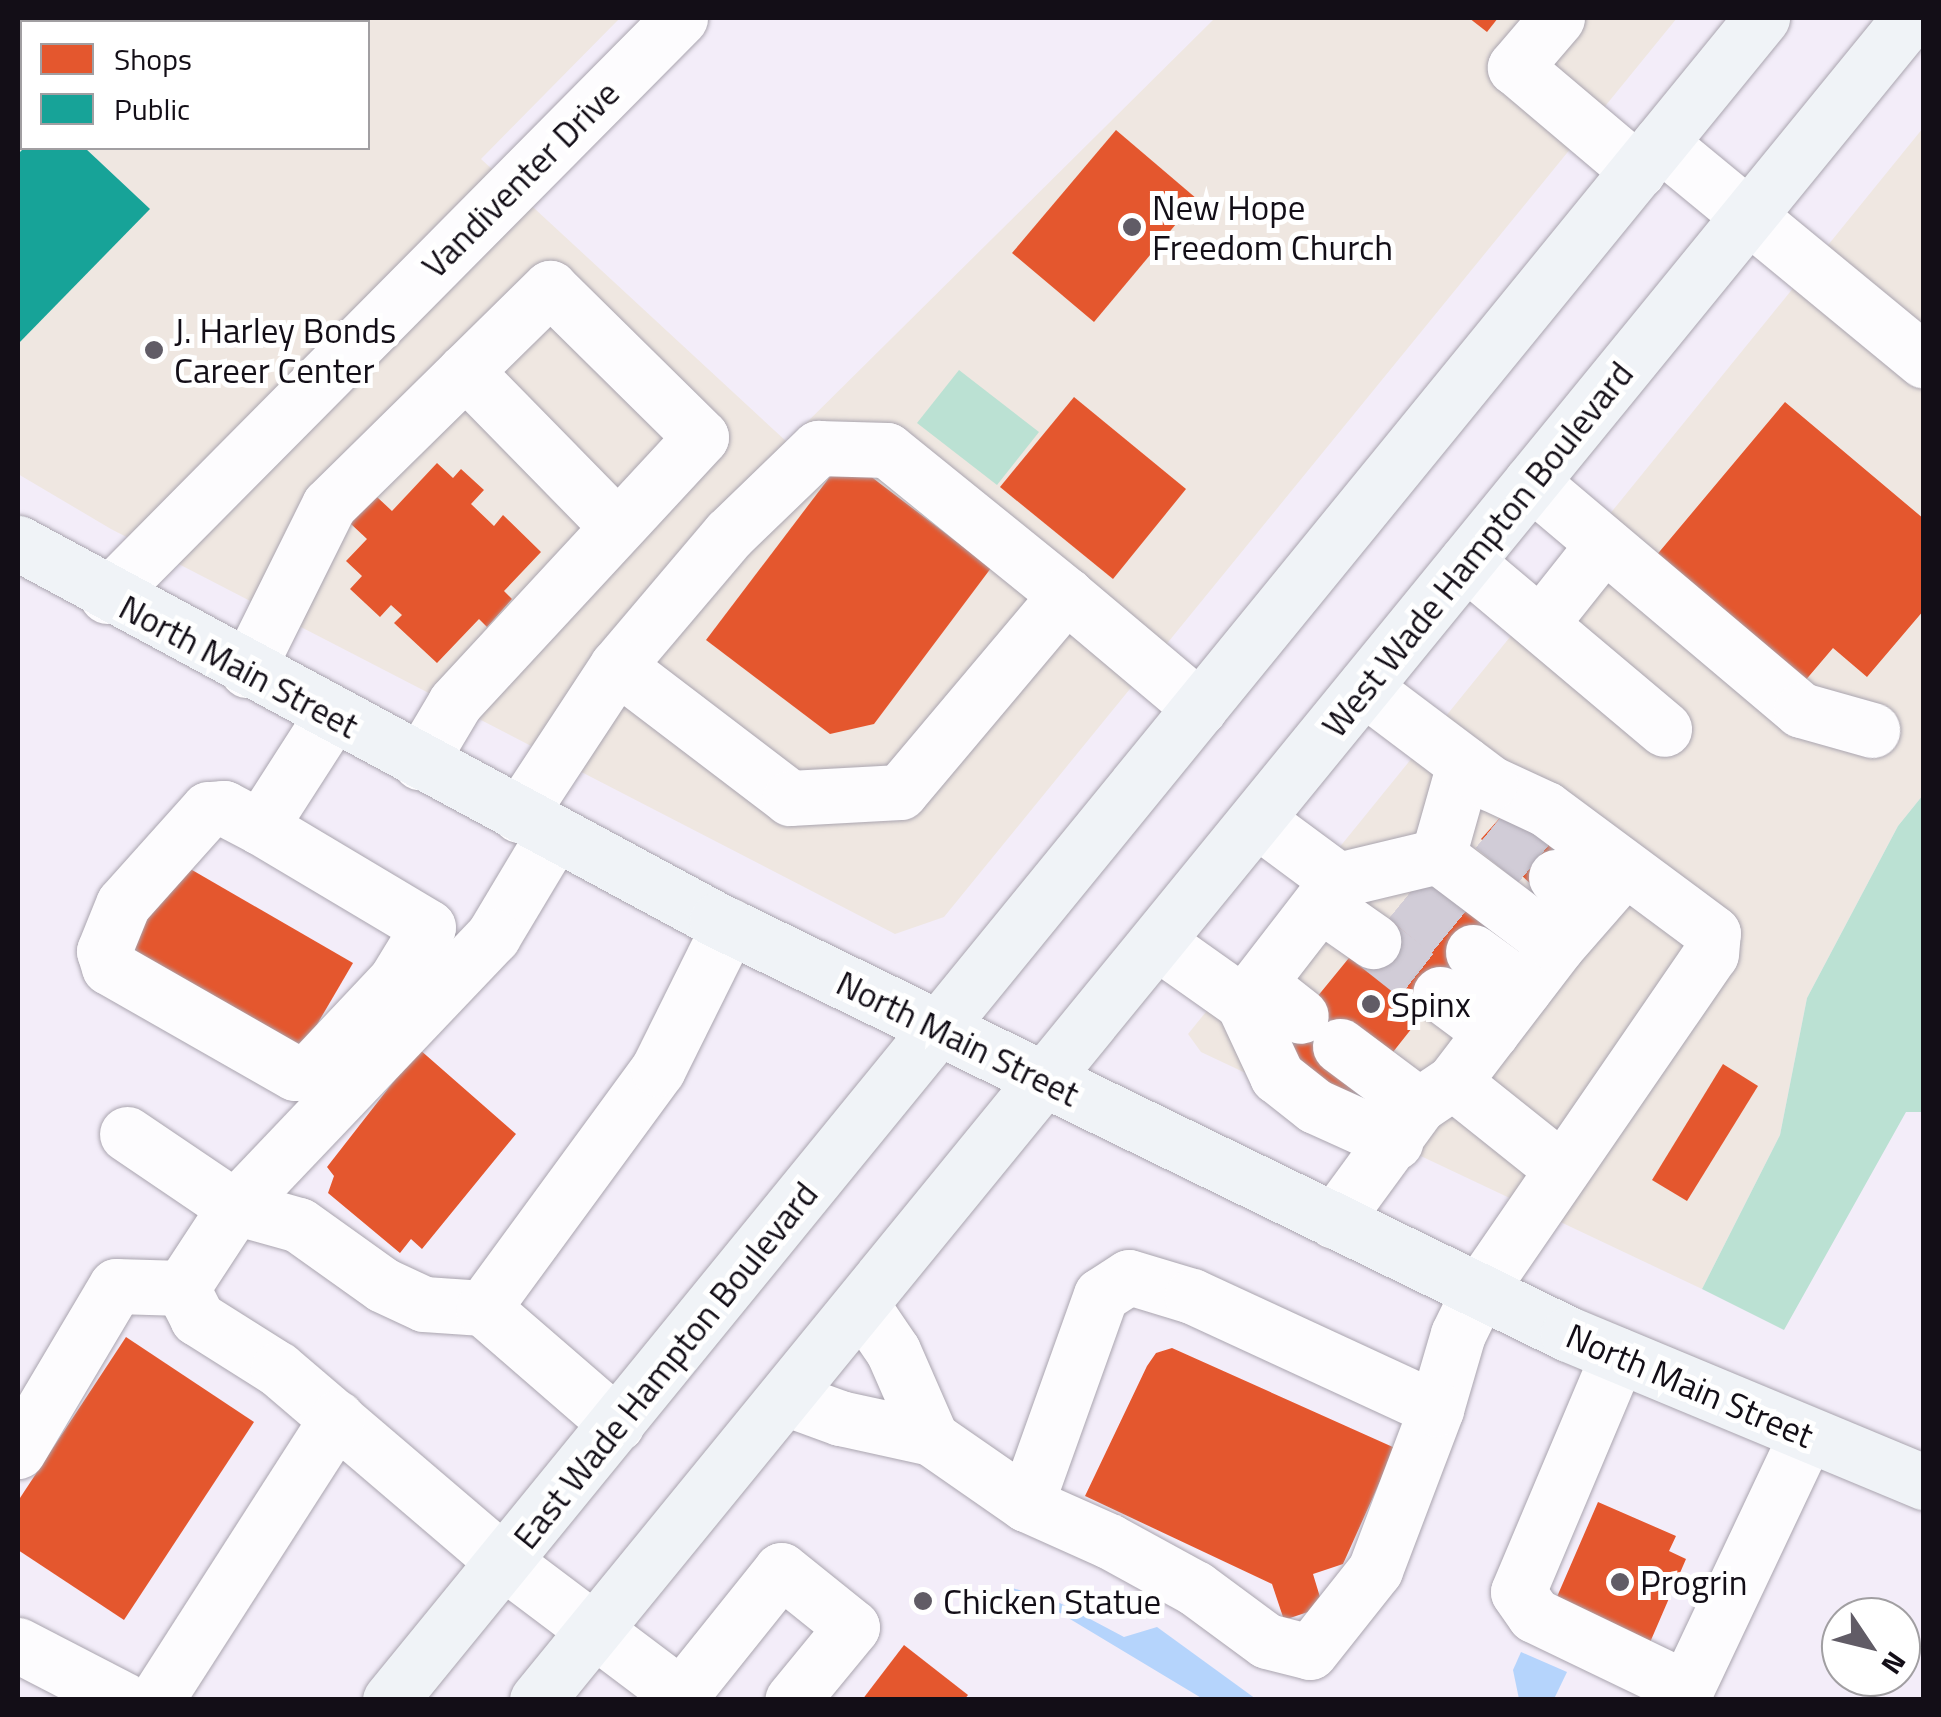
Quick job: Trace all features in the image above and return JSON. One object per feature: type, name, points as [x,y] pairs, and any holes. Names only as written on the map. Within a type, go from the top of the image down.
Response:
[{"type":"main road","points":[[938,1029],[1762,18]]},
{"type":"main road","name":"West Wade Hampton Boulevard","points":[[1044,1081],[1910,18]]},
{"type":"main road","name":"North Main Street","points":[[18,544],[108,596],[728,926],[1479,1291],[1806,1436],[1924,1482]]},
{"type":"main road","name":"East Wade Hampton Boulevard","points":[[390,1700],[938,1029]]},
{"type":"main road","points":[[536,1700],[1044,1081]]},
{"type":"street","name":"Vandiventer Drive","points":[[108,596],[680,18]]},
{"type":"street","points":[[1557,18],[1515,67],[1649,157],[1748,216],[1924,361]]},
{"type":"street","points":[[248,670],[330,506],[550,288],[700,436],[456,703],[420,762]]},
{"type":"street","points":[[466,371],[617,526]]},
{"type":"street","points":[[182,1288],[235,1207],[494,936],[537,824],[617,666],[729,534],[818,448],[886,450],[1066,594],[1200,708]]},
{"type":"street","points":[[1531,482],[1801,710],[1872,730]]},
{"type":"street","points":[[1541,623],[1603,545]]},
{"type":"street","points":[[1466,562],[1664,729]]},
{"type":"street","points":[[617,666],[790,798],[900,792],[1066,594]]},
{"type":"street","points":[[1364,688],[1410,851],[1372,941]]},
{"type":"street","points":[[260,828],[332,715]]},
{"type":"street","points":[[1251,993],[1490,783],[1546,808],[1582,900]]},
{"type":"street","points":[[224,808],[260,828],[428,927],[395,982],[312,1069],[295,1073],[108,967],[104,951],[123,904],[208,809],[224,808]]},
{"type":"street","points":[[785,1398],[840,1418],[931,1438],[1026,1504],[1109,1541],[1195,1588],[1267,1641],[1310,1652],[1375,1570],[1436,1409],[1458,1334],[1479,1291],[1712,954],[1713,933],[1410,851],[1257,820]]},
{"type":"street","points":[[1334,1221],[1524,989],[1582,900]]},
{"type":"street","points":[[482,1308],[658,1070],[728,926]]},
{"type":"street","points":[[1157,942],[1321,1031],[1422,1110],[1562,1169]]},
{"type":"street","points":[[1473,952],[1524,989]]},
{"type":"street","points":[[1251,993],[1277,1076],[1315,1106],[1422,1110]]},
{"type":"street","points":[[1440,994],[1490,1032]]},
{"type":"street","points":[[127,1134],[235,1207],[299,1225],[383,1285],[424,1304],[482,1308],[617,1424]]},
{"type":"street","points":[[1026,1504],[1101,1295],[1129,1277],[1192,1296],[1436,1409]]},
{"type":"street","points":[[18,1451],[116,1286],[182,1288]]},
{"type":"street","points":[[182,1288],[197,1318],[278,1368],[504,1562],[684,1697],[780,1570],[852,1627],[792,1700]]},
{"type":"street","points":[[861,1304],[894,1351],[931,1438]]},
{"type":"street","points":[[1618,1355],[1518,1592],[1534,1615],[1683,1694],[1806,1436]]},
{"type":"street","points":[[18,1645],[129,1699],[337,1418]]},
{"type":"shaded area","points":[[18,18],[620,18],[481,159],[787,442],[1215,18],[1677,18],[944,917],[895,934],[111,529],[18,474]]},
{"type":"shaded area","points":[[1923,128],[1923,795],[1898,826],[1807,998],[1780,1135],[1702,1289],[1201,1052],[1188,1034]]},
{"type":"green space","points":[[959,370],[1039,432],[997,485],[917,423]]},
{"type":"green space","points":[[1923,795],[1923,1112],[1906,1112],[1784,1330],[1702,1289],[1780,1135],[1807,998],[1898,826]]},
{"type":"water","points":[[1003,1585],[1058,1602],[1124,1637],[1157,1627],[1256,1699],[1203,1699],[1055,1610]]},
{"type":"water","points":[[1521,1652],[1567,1672],[1554,1699],[1519,1699],[1513,1670]]},
{"type":"building: Shops","points":[[1469,18],[1498,18],[1487,32]]},
{"type":"building: Shops","points":[[1116,130],[1197,199],[1094,322],[1012,253]]},
{"type":"building: Shops","points":[[1074,397],[1186,489],[1113,579],[1000,487]]},
{"type":"building: Shops","points":[[1785,402],[1924,519],[1924,610],[1867,677],[1833,648],[1804,682],[1655,557]]},
{"type":"building: Shops","points":[[437,463],[453,478],[461,469],[484,490],[471,504],[494,526],[503,515],[541,552],[504,591],[512,599],[487,627],[479,619],[437,663],[394,623],[402,615],[391,605],[380,617],[350,589],[362,576],[346,561],[367,539],[336,510],[362,483],[392,511]]},
{"type":"building: Shops","points":[[861,469],[991,568],[874,724],[830,734],[706,640],[832,474]]},
{"type":"building: Shops","points":[[1508,809],[1569,863],[1542,894],[1481,839]]},
{"type":"building: Shops","points":[[180,863],[353,963],[298,1057],[125,957]]},
{"type":"building: Shops","points":[[1429,869],[1496,922],[1355,1100],[1272,1052],[1353,953],[1359,958]]},
{"type":"building: Shops","points":[[419,1049],[516,1134],[422,1249],[411,1239],[400,1253],[328,1193],[334,1176],[327,1167]]},
{"type":"building: Shops","points":[[1723,1064],[1758,1086],[1687,1201],[1652,1180]]},
{"type":"building: Shops","points":[[126,1337],[254,1422],[124,1620],[18,1550],[18,1501]]},
{"type":"building: Shops","points":[[1172,1348],[1395,1448],[1343,1564],[1313,1574],[1323,1607],[1284,1620],[1272,1584],[1085,1496],[1147,1366],[1156,1353]]},
{"type":"building: Shops","name":"Progrin","points":[[1598,1502],[1676,1536],[1669,1551],[1686,1559],[1648,1647],[1553,1606]]},
{"type":"building: Shops","points":[[904,1645],[968,1695],[964,1700],[862,1700]]},
{"type":"building: Public","points":[[22,150],[87,150],[150,209],[18,344],[18,154]]},
{"type":"tunnel","points":[[1493,826],[1556,877]]},
{"type":"tunnel","points":[[1406,897],[1473,952]]},
{"type":"tunnel","points":[[1373,941],[1440,994]]},
{"type":"place","name":"New Hope Freedom Church","points":[[1132,227]]},
{"type":"place","name":"J. Harley Bonds Career Center","points":[[154,350]]},
{"type":"place","name":"Spinx","points":[[1371,1004]]},
{"type":"place","name":"Progrin","points":[[1620,1582]]},
{"type":"place","name":"Chicken Statue","points":[[923,1601]]}]
